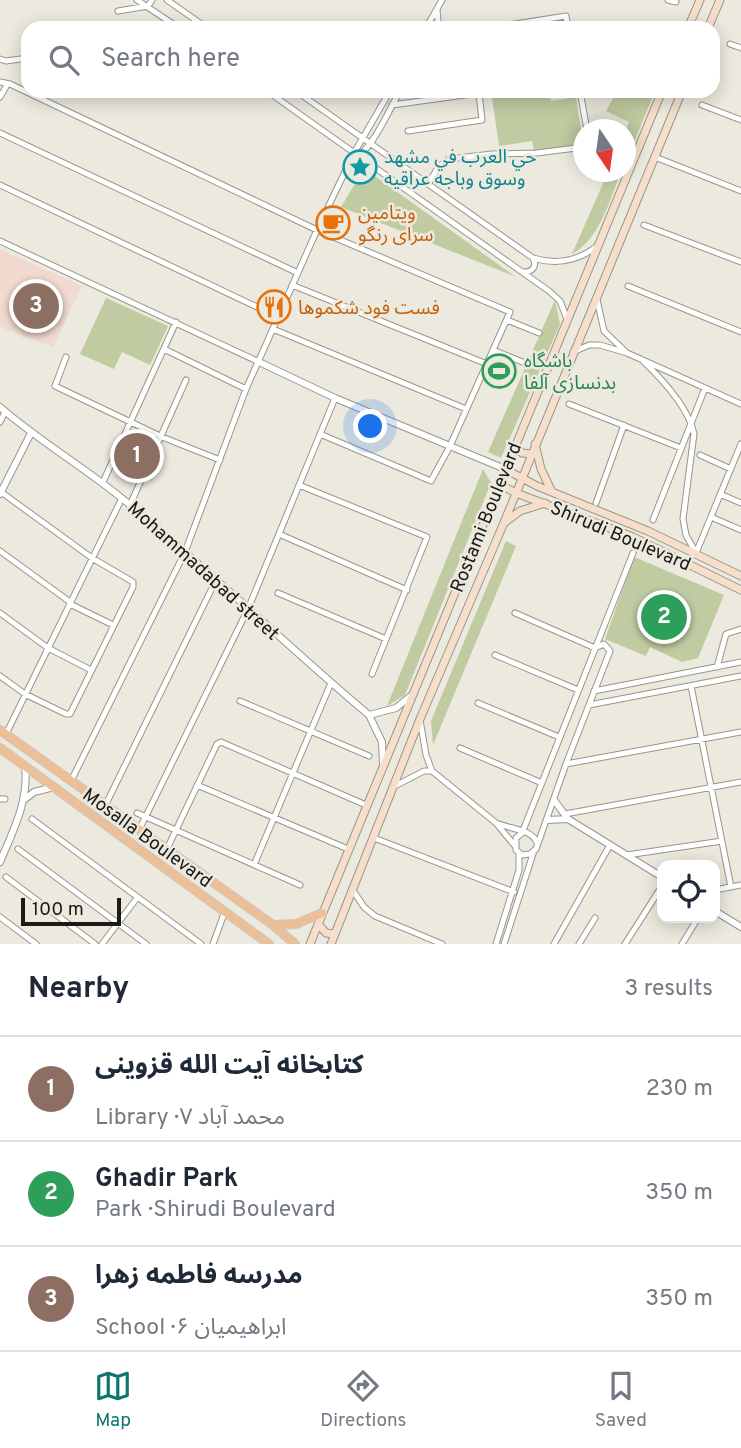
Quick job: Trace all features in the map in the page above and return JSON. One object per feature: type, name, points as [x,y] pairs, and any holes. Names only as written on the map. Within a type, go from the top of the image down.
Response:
[{"type":"main road","points":[[691,21],[700,0]]},
{"type":"main road","points":[[711,21],[720,0]]},
{"type":"main road","name":"Rostami Boulevard","points":[[310,944],[659,98]]},
{"type":"main road","name":"Rostami Boulevard","points":[[331,944],[420,719],[679,98]]},
{"type":"main road","points":[[515,444],[522,453],[531,454]]},
{"type":"main road","points":[[535,444],[541,469],[552,493]]},
{"type":"main road","points":[[505,469],[521,480],[648,531],[741,576]]},
{"type":"main road","name":"Shirudi Boulevard","points":[[499,484],[516,493],[633,537],[741,590]]},
{"type":"main road","points":[[503,525],[520,511],[546,503]]},
{"type":"main road","points":[[459,580],[470,580],[475,591]]},
{"type":"main road","name":"Mosalla Boulevard","points":[[3,732],[295,944]]},
{"type":"main road","name":"Mosalla Boulevard","points":[[0,748],[269,944]]},
{"type":"main road","points":[[272,925],[296,925],[322,913]]},
{"type":"main road","points":[[318,924],[326,933],[334,934]]},
{"type":"street","points":[[137,0],[168,20]]},
{"type":"street","points":[[118,11],[148,6],[152,0]]},
{"type":"street","points":[[167,0],[197,21]]},
{"type":"street","points":[[430,21],[442,0]]},
{"type":"street","points":[[668,0],[676,2]]},
{"type":"street","points":[[437,9],[438,21]]},
{"type":"street","points":[[534,21],[566,16],[567,21]]},
{"type":"street","points":[[730,44],[741,48]]},
{"type":"street","points":[[0,59],[21,59]]},
{"type":"street","points":[[0,97],[3,83],[21,89]]},
{"type":"street","points":[[39,98],[317,230],[510,312],[450,446],[431,481],[320,435]]},
{"type":"street","points":[[277,98],[524,272],[560,301],[567,319]]},
{"type":"street","points":[[306,98],[533,258],[558,263],[572,260],[597,246]]},
{"type":"street","points":[[357,155],[363,138],[386,98]]},
{"type":"street","points":[[71,781],[185,552],[246,389],[317,230],[350,163],[370,143],[396,98]]},
{"type":"street","points":[[392,105],[443,98]]},
{"type":"street","points":[[408,131],[482,120],[480,98]]},
{"type":"street","points":[[581,98],[585,119]]},
{"type":"street","points":[[702,105],[741,120]]},
{"type":"street","points":[[0,133],[298,273]]},
{"type":"street","points":[[428,184],[439,166],[449,159],[573,149]]},
{"type":"street","points":[[654,157],[741,191]]},
{"type":"street","points":[[0,186],[278,317]]},
{"type":"street","points":[[644,225],[741,262]]},
{"type":"street","points":[[0,241],[335,398],[505,469]]},
{"type":"street","points":[[524,272],[530,272],[534,268],[533,258]]},
{"type":"street","points":[[292,285],[487,364]]},
{"type":"street","points":[[628,286],[741,332]]},
{"type":"street","points":[[596,299],[604,331],[627,353]]},
{"type":"street","points":[[507,320],[539,333]]},
{"type":"street","points":[[103,482],[176,323]]},
{"type":"street","points":[[273,329],[466,409]]},
{"type":"street","points":[[573,352],[589,345],[600,345],[627,353],[741,404]]},
{"type":"street","points":[[164,349],[246,389]]},
{"type":"street","points":[[494,350],[525,363]]},
{"type":"street","points":[[66,357],[55,386],[162,437],[220,460]]},
{"type":"street","points":[[641,359],[659,376],[692,422],[694,434],[683,519],[686,535],[696,553]]},
{"type":"street","points":[[130,505],[186,380]]},
{"type":"street","points":[[653,520],[705,388]]},
{"type":"street","points":[[139,830],[248,609],[335,398]]},
{"type":"street","points":[[569,404],[681,448]]},
{"type":"street","points":[[0,422],[3,409]]},
{"type":"street","name":"Mohammadabad street","points":[[3,409],[30,433],[103,482],[369,715]]},
{"type":"street","points":[[596,503],[624,425]]},
{"type":"street","points":[[0,676],[25,694],[70,714],[134,582],[92,558],[1,493],[30,433]]},
{"type":"street","points":[[696,553],[741,444]]},
{"type":"street","points":[[700,455],[731,469]]},
{"type":"street","points":[[299,485],[427,537],[372,674]]},
{"type":"street","points":[[720,494],[741,503]]},
{"type":"street","points":[[3,732],[48,649],[122,498]]},
{"type":"street","points":[[711,517],[741,530]]},
{"type":"street","points":[[279,534],[407,590]]},
{"type":"street","points":[[0,551],[70,603],[113,625]]},
{"type":"street","points":[[515,846],[633,554]]},
{"type":"street","points":[[105,806],[216,580]]},
{"type":"street","points":[[278,593],[386,639]]},
{"type":"street","points":[[0,613],[48,649],[91,670]]},
{"type":"street","points":[[504,944],[534,852],[610,651],[604,644],[595,648],[515,613]]},
{"type":"street","points":[[718,667],[726,634],[741,629]]},
{"type":"street","points":[[495,655],[578,690]]},
{"type":"street","points":[[594,691],[741,662]]},
{"type":"street","points":[[589,705],[741,676]]},
{"type":"street","points":[[254,865],[331,683]]},
{"type":"street","points":[[691,686],[731,887]]},
{"type":"street","points":[[383,765],[379,731],[369,715],[396,708],[412,695]]},
{"type":"street","points":[[240,701],[369,757]]},
{"type":"street","points":[[478,704],[559,737]]},
{"type":"street","points":[[420,719],[426,755],[432,771],[496,823],[519,853],[519,870],[514,892],[496,944]]},
{"type":"street","points":[[566,764],[741,732]]},
{"type":"street","points":[[166,851],[219,743],[366,805]]},
{"type":"street","points":[[460,748],[542,783]]},
{"type":"street","points":[[0,862],[25,799],[26,766]]},
{"type":"street","points":[[393,787],[424,771],[432,771]]},
{"type":"street","points":[[546,773],[561,778]]},
{"type":"street","points":[[547,820],[741,782]]},
{"type":"street","points":[[197,785],[348,849]]},
{"type":"street","points":[[25,799],[43,788],[54,787]]},
{"type":"street","points":[[554,800],[567,817],[657,874]]},
{"type":"street","points":[[137,813],[300,885]]},
{"type":"street","points":[[32,819],[201,944]]},
{"type":"street","points":[[496,823],[533,835],[537,845]]},
{"type":"street","points":[[374,838],[514,892]]},
{"type":"street","points":[[627,855],[722,841]]},
{"type":"street","points":[[554,944],[610,845]]},
{"type":"street","points":[[18,849],[146,944]]},
{"type":"street","points":[[519,853],[526,855],[534,852]]},
{"type":"street","points":[[6,877],[95,944]]},
{"type":"street","points":[[720,889],[741,885]]},
{"type":"street","points":[[352,889],[364,907],[375,916],[442,944]]},
{"type":"street","points":[[625,944],[657,894]]},
{"type":"street","points":[[102,944],[137,898]]},
{"type":"street","points":[[213,944],[225,911]]},
{"type":"street","points":[[720,914],[741,927]]},
{"type":"street","points":[[0,917],[36,944]]},
{"type":"street","points":[[579,944],[594,918]]},
{"type":"street","points":[[682,944],[695,923]]},
{"type":"shaded area","points":[[0,249],[82,286],[53,347],[0,327]]},
{"type":"green space","points":[[492,98],[550,98],[551,101],[576,98],[579,119],[573,119],[573,145],[534,151],[532,141],[499,146]]},
{"type":"green space","points":[[613,98],[652,98],[636,138],[636,119],[623,119],[606,111]]},
{"type":"green space","points":[[362,172],[372,174],[516,277],[341,207]]},
{"type":"green space","points":[[604,182],[617,182],[597,229],[582,247],[572,254]]},
{"type":"green space","points":[[106,298],[168,326],[150,365],[122,352],[114,369],[80,354]]},
{"type":"green space","points":[[555,300],[560,324],[501,458],[488,452]]},
{"type":"green space","points":[[483,469],[491,483],[405,695],[387,706]]},
{"type":"green space","points":[[506,541],[516,546],[433,745],[431,721]]},
{"type":"green space","points":[[634,557],[724,595],[698,658],[682,662],[650,647],[646,656],[605,639]]},
{"type":"place","name":"حي العرب في مشهد وسوق وباجه عراقيه","points":[[360,167]]},
{"type":"place","name":"ویتامین سرای رنگو","points":[[333,223]]},
{"type":"place","name":"مدرسه فاطمه زهرا","points":[[36,306]]},
{"type":"place","name":"فست فود شکموها","points":[[274,307]]},
{"type":"place","name":"باشگاه بدنسازی آلفا","points":[[499,371]]},
{"type":"place","name":"کتابخانه آیت الله قزوینی","points":[[137,456]]},
{"type":"place","name":"Ghadir Park","points":[[664,617]]}]
